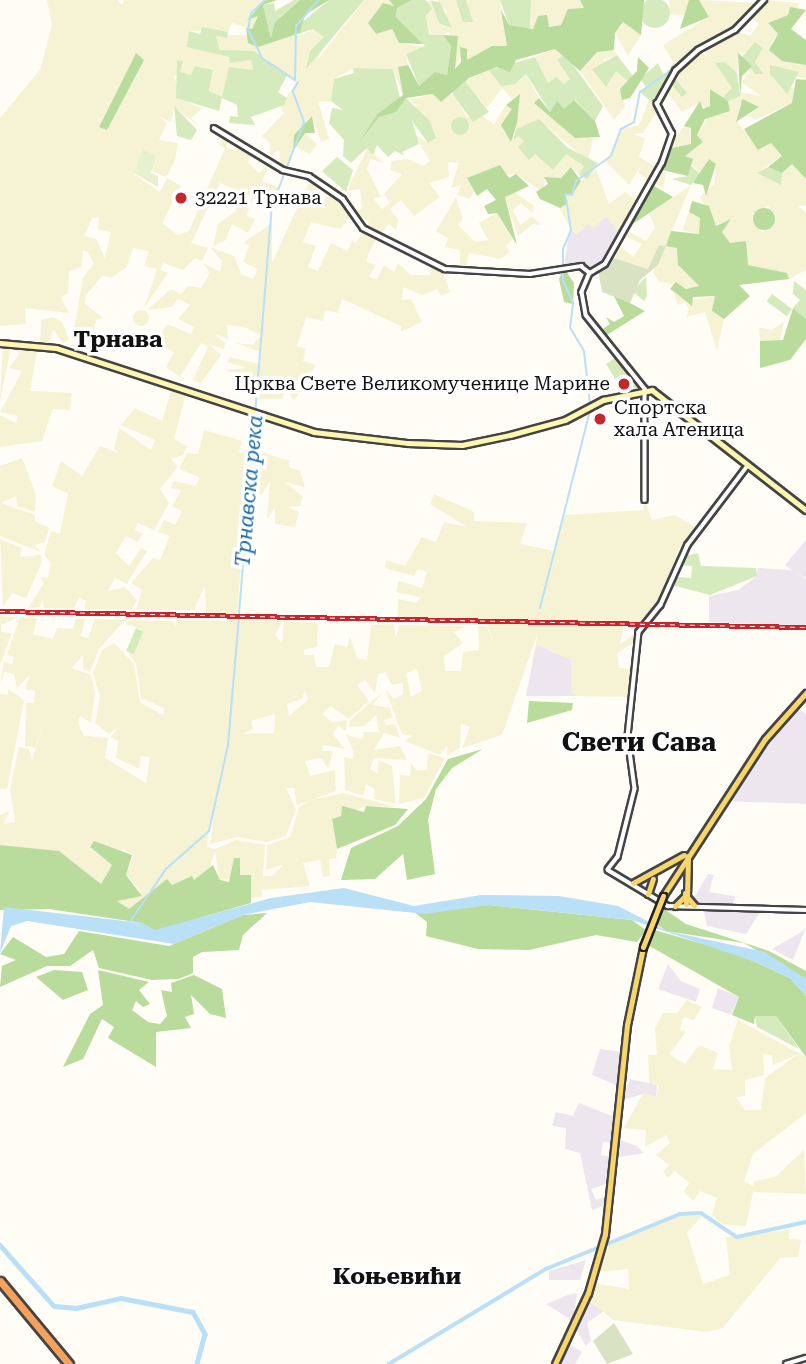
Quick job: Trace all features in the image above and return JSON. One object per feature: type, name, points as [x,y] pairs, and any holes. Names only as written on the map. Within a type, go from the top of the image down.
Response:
[{"type":"highway","points":[[0,1281],[67,1364]]},
{"type":"highway","points":[[0,1287],[67,1364]]},
{"type":"main road","points":[[0,343],[32,342],[255,414],[334,436],[460,445],[550,425],[589,406],[645,389],[662,394],[748,466],[806,510]]},
{"type":"main road","points":[[555,1364],[603,1244],[628,1016],[643,947],[663,896],[690,851],[742,773],[753,768],[751,760],[793,705],[806,693]]},
{"type":"main road","points":[[738,763],[742,773]]},
{"type":"main road","points":[[641,888],[690,851]]},
{"type":"main road","points":[[685,901],[690,851]]},
{"type":"main road","points":[[633,883],[647,882],[667,871],[670,883]]},
{"type":"main road","points":[[670,883],[682,878],[685,901]]},
{"type":"main road","points":[[647,882],[649,894]]},
{"type":"main road","points":[[671,906],[685,901],[694,905]]},
{"type":"street","points":[[645,500],[645,389],[585,314],[582,292],[590,272],[605,264],[662,163],[673,136],[657,103],[675,71],[735,30],[764,0]]},
{"type":"street","points":[[214,128],[287,171],[306,174],[343,200],[380,239],[445,269],[530,274],[580,266],[590,272]]},
{"type":"street","points":[[671,906],[608,870],[616,863],[635,789],[628,737],[639,636],[688,545],[748,466]]},
{"type":"street","points":[[694,905],[806,910]]},
{"type":"street","points":[[786,1364],[806,1359]]},
{"type":"shaded area","points":[[47,0],[118,0],[122,5],[124,0],[265,0],[248,15],[258,16],[252,29],[232,23],[228,32],[189,31],[233,61],[251,60],[254,70],[222,98],[209,92],[213,70],[196,66],[191,75],[173,76],[186,101],[202,109],[191,118],[200,127],[174,107],[171,122],[158,116],[167,123],[159,140],[178,143],[175,161],[166,177],[152,171],[157,156],[143,150],[134,174],[160,192],[167,178],[181,186],[162,223],[178,235],[189,231],[225,148],[219,145],[224,134],[231,138],[226,147],[236,151],[243,143],[253,150],[248,162],[259,173],[270,164],[262,181],[279,187],[272,207],[254,197],[246,215],[255,219],[248,233],[232,224],[226,240],[213,246],[218,224],[236,211],[231,196],[249,203],[253,197],[220,183],[191,243],[208,248],[202,261],[195,258],[183,270],[163,263],[160,270],[168,273],[144,308],[157,269],[144,266],[149,251],[133,248],[127,267],[111,278],[103,275],[86,295],[85,304],[104,318],[96,320],[93,334],[107,337],[103,349],[85,347],[83,354],[72,345],[81,338],[74,329],[83,278],[94,263],[88,252],[83,251],[81,267],[69,272],[68,293],[61,297],[69,313],[25,308],[26,324],[0,326],[0,118],[40,70],[52,25]],"holes":[[[136,53],[107,130],[99,127],[99,126]],[[92,218],[99,218],[98,229],[111,232],[105,258],[96,239],[84,236]]]},
{"type":"shaded area","points":[[364,0],[389,0],[394,6],[383,3],[368,23],[376,34],[392,29],[399,43],[425,47],[406,54],[408,65],[398,67],[403,95],[393,69],[354,68],[334,79],[331,102],[318,101],[329,139],[321,142],[312,116],[304,122],[287,169],[281,167],[279,150],[269,156],[270,144],[262,136],[284,113],[280,108],[296,82],[259,53],[220,50],[216,35],[246,35],[258,47],[290,31],[300,36],[313,29],[325,37],[317,61]]},
{"type":"shaded area","points":[[433,0],[439,22],[447,12],[437,0],[456,0],[472,22],[466,0],[500,0],[507,46],[467,61],[462,53],[454,70],[449,32],[433,40],[429,35],[424,2]]},
{"type":"shaded area","points":[[531,0],[580,0],[585,8],[561,25],[530,29]]},
{"type":"shaded area","points":[[669,0],[689,0],[688,16],[670,14]]},
{"type":"shaded area","points":[[699,0],[759,3],[735,27],[674,63],[663,45],[709,17]]},
{"type":"shaded area","points":[[764,0],[799,3],[796,13],[789,7],[788,15],[768,24],[778,34],[772,42],[776,55],[806,65],[806,80],[770,66],[773,78],[797,90],[792,103],[755,120],[748,116],[757,109],[741,105],[736,121],[761,149],[771,142],[782,156],[757,173],[783,179],[779,176],[792,164],[806,179],[806,206],[798,206],[806,213],[806,270],[789,279],[787,273],[748,265],[721,232],[731,220],[715,225],[700,197],[714,184],[716,164],[709,159],[700,174],[685,156],[703,142],[697,135],[712,112],[730,111],[728,101],[740,92],[761,96],[741,82],[750,72],[746,67],[764,74],[755,62],[763,48],[738,54],[737,73],[725,63],[716,64],[733,88],[722,98],[710,89],[714,101],[706,109],[700,102],[682,112],[665,89],[669,81],[687,93],[673,76],[698,50],[707,57],[703,47],[735,30],[750,36],[759,24],[751,17]],"holes":[[[768,205],[773,221],[762,233],[752,219]]]},
{"type":"shaded area","points":[[628,19],[641,35],[628,56],[615,33]]},
{"type":"shaded area","points":[[555,49],[565,54],[557,61],[570,79],[564,84],[548,84],[535,57]]},
{"type":"shaded area","points":[[614,50],[617,55],[603,60],[610,75],[617,71],[629,82],[620,89],[625,106],[614,120],[580,71],[597,51]]},
{"type":"shaded area","points":[[489,70],[501,86],[525,73],[539,98],[535,103],[575,138],[583,133],[593,139],[588,161],[539,120],[516,129],[519,95],[512,99],[502,88],[487,108],[465,81]]},
{"type":"shaded area","points":[[433,94],[453,95],[467,117],[481,115],[494,124],[506,105],[512,108],[513,141],[518,135],[524,141],[529,160],[535,153],[565,153],[585,166],[579,175],[571,167],[560,178],[545,178],[543,192],[516,174],[467,178],[474,191],[470,199],[457,195],[461,185],[451,188],[459,163],[448,162],[449,177],[429,183],[440,197],[414,216],[401,200],[390,209],[398,220],[396,230],[389,224],[377,238],[368,254],[367,262],[376,265],[369,277],[377,279],[384,265],[394,272],[398,263],[411,275],[430,275],[431,265],[442,270],[450,292],[441,296],[437,289],[422,295],[403,287],[402,300],[411,299],[422,322],[401,332],[401,326],[342,299],[338,313],[325,310],[323,321],[306,317],[297,346],[306,349],[303,361],[316,365],[294,401],[286,389],[282,399],[256,399],[256,392],[245,388],[246,379],[225,370],[247,368],[227,362],[230,357],[259,364],[260,352],[236,343],[253,345],[261,335],[244,327],[227,325],[228,339],[215,334],[226,344],[224,349],[210,345],[221,355],[201,383],[193,380],[208,347],[201,343],[180,377],[166,367],[174,352],[156,344],[150,349],[138,338],[140,332],[156,343],[167,324],[191,334],[194,327],[178,319],[190,305],[178,299],[172,307],[147,310],[171,289],[181,294],[188,286],[201,288],[210,273],[203,263],[220,272],[222,261],[210,247],[234,256],[241,274],[253,279],[258,269],[243,262],[249,245],[243,243],[272,223],[272,263],[310,180],[317,185],[313,193],[324,200],[330,193],[352,213],[362,208],[360,189],[347,191],[367,148],[383,163],[370,159],[367,169],[381,197],[373,198],[382,209],[390,203],[384,194],[402,174],[390,170],[391,161],[408,159],[423,166],[430,161],[415,135],[428,143],[434,130],[411,100]],"holes":[[[352,213],[369,221],[356,243],[352,240],[348,251],[331,243],[318,271],[308,267],[316,246],[303,242],[311,222],[341,229]]]},
{"type":"shaded area","points":[[649,100],[658,110],[643,133],[634,134],[645,139],[639,157],[666,173],[663,188],[638,173],[641,165],[629,185],[606,162],[621,129],[639,125]]},
{"type":"shaded area","points":[[684,126],[690,128],[691,144],[667,149]]},
{"type":"shaded area","points":[[305,133],[317,144],[310,154],[294,146]]},
{"type":"shaded area","points":[[596,169],[609,204],[625,192],[641,203],[624,229],[646,241],[655,227],[649,213],[691,185],[666,245],[677,248],[680,268],[699,286],[695,290],[658,281],[653,272],[665,246],[659,245],[649,269],[614,260],[621,247],[633,257],[642,244],[620,234],[606,216],[594,228],[588,224],[576,235],[571,230],[560,208],[565,194]]},
{"type":"shaded area","points":[[514,192],[534,206],[533,213],[521,203],[513,210],[520,225],[532,216],[541,225],[533,224],[518,236],[505,197]]},
{"type":"shaded area","points":[[456,197],[463,219],[458,225],[475,242],[488,240],[479,223],[497,213],[513,239],[506,246],[510,252],[500,259],[469,253],[466,270],[460,269],[460,250],[445,247],[448,238],[436,231]]},
{"type":"shaded area","points":[[689,212],[700,218],[699,234],[682,230]]},
{"type":"shaded area","points":[[606,216],[623,231],[607,259],[590,273],[564,268],[569,231]]},
{"type":"shaded area","points":[[673,291],[693,300],[715,296],[724,319],[717,351],[705,312],[687,317],[689,309],[685,302],[678,305]]},
{"type":"shaded area","points":[[141,310],[149,318],[141,326],[133,318]]},
{"type":"shaded area","points":[[53,317],[62,322],[69,340],[63,343],[53,329],[49,344],[40,341],[41,320]]},
{"type":"shaded area","points":[[784,322],[779,343],[760,341],[759,327],[771,330]]},
{"type":"shaded area","points":[[12,343],[0,401],[3,344]]},
{"type":"shaded area","points":[[15,343],[38,346],[30,391],[72,393],[70,410],[53,409],[42,441],[0,447],[0,415],[16,423],[18,416],[0,412],[22,371],[9,368],[19,354]]},
{"type":"shaded area","points":[[172,388],[186,393],[174,439],[187,446],[183,455],[171,459],[178,466],[160,489],[169,503],[154,530],[138,523],[135,530],[143,534],[137,542],[126,536],[116,553],[129,566],[141,548],[147,551],[127,584],[115,578],[108,591],[125,587],[137,600],[132,609],[84,609],[86,601],[79,597],[74,608],[44,608],[42,600],[40,607],[28,608],[44,583],[40,577],[48,578],[51,564],[44,554],[51,531],[60,534],[68,494],[52,486],[61,461],[82,476],[100,446],[119,453],[114,449],[119,428],[151,450],[155,440],[121,425],[135,408],[162,421]]},
{"type":"shaded area","points":[[204,430],[242,441],[239,452],[250,454],[237,615],[206,613],[205,586],[194,610],[136,610],[142,590],[131,583],[153,558],[160,560],[170,536],[158,532],[164,520],[175,525],[182,511],[172,506],[181,491],[171,488],[174,481],[196,486],[199,477],[179,469],[187,453],[198,454]]},
{"type":"shaded area","points":[[253,450],[290,461],[289,467],[300,471],[305,487],[285,482],[303,497],[300,506],[288,507],[299,512],[295,527],[275,524],[275,507],[267,519],[270,481],[262,495],[252,492],[261,474],[252,470]]},
{"type":"shaded area","points":[[22,458],[36,495],[35,512],[17,506],[16,496],[1,503],[35,515],[35,521],[49,528],[45,542],[35,545],[41,552],[0,536],[0,466]]},
{"type":"shaded area","points":[[434,494],[474,512],[474,521],[527,523],[520,544],[555,551],[564,515],[643,510],[645,501],[652,520],[675,515],[698,529],[685,550],[678,548],[674,574],[647,623],[398,618],[398,599],[417,603],[420,597],[396,592],[399,581],[422,588],[427,572],[418,569],[414,576],[385,568],[386,560],[405,566],[422,537],[436,542],[444,522],[467,527],[430,504]]},
{"type":"shaded area","points":[[0,539],[22,548],[20,557],[41,555],[42,562],[26,598],[12,593],[3,607]]},
{"type":"shaded area","points":[[806,540],[806,578],[794,571],[806,579],[806,626],[709,622],[709,596],[738,590],[756,577],[758,568],[792,570],[785,565]]},
{"type":"shaded area","points":[[0,616],[18,617],[1,625],[1,632],[12,633],[0,665]]},
{"type":"shaded area","points":[[20,617],[37,618],[33,634],[53,639],[57,628],[73,629],[76,618],[85,619],[81,636],[88,638],[95,619],[125,620],[99,649],[90,672],[83,669],[83,655],[72,668],[91,675],[95,693],[91,723],[80,716],[78,724],[84,736],[108,738],[105,758],[146,783],[150,757],[141,756],[139,769],[116,758],[118,741],[111,737],[119,726],[109,734],[95,723],[100,697],[93,673],[102,650],[114,643],[134,664],[140,702],[163,715],[164,708],[141,698],[136,664],[129,654],[143,630],[126,624],[129,620],[173,621],[175,626],[177,620],[283,621],[275,635],[282,643],[284,621],[318,623],[317,647],[304,649],[304,655],[314,655],[316,667],[329,667],[335,644],[347,647],[350,637],[358,659],[367,660],[371,625],[394,624],[396,639],[399,625],[466,626],[454,632],[463,643],[444,656],[445,671],[461,671],[463,652],[479,650],[478,625],[487,627],[494,644],[487,624],[624,624],[620,644],[638,632],[639,640],[617,653],[619,668],[633,669],[628,697],[577,696],[571,691],[571,660],[536,644],[537,635],[502,735],[462,748],[470,727],[461,724],[460,748],[447,756],[447,746],[440,755],[405,741],[412,736],[402,734],[385,688],[394,699],[403,694],[403,683],[392,685],[385,672],[378,674],[375,693],[365,680],[357,685],[369,701],[349,719],[331,706],[322,714],[332,722],[347,720],[346,731],[338,726],[333,734],[345,749],[323,745],[322,751],[333,751],[328,769],[321,758],[305,761],[310,776],[335,770],[336,791],[297,805],[294,788],[286,788],[296,809],[286,836],[267,842],[237,837],[210,844],[215,807],[208,835],[207,847],[215,849],[236,840],[265,845],[263,876],[272,876],[284,864],[266,870],[267,845],[290,837],[299,807],[311,800],[343,793],[397,807],[366,806],[332,819],[337,849],[336,858],[329,859],[330,876],[323,877],[320,860],[303,863],[310,886],[262,890],[262,897],[250,898],[251,876],[219,880],[215,851],[208,875],[172,885],[167,880],[130,910],[116,901],[141,892],[126,874],[134,855],[123,849],[118,854],[94,842],[90,848],[112,865],[101,884],[59,851],[0,845],[0,815],[10,811],[3,824],[15,822],[10,789],[19,747],[29,749],[32,760],[43,725],[35,748],[25,746],[26,703],[34,703],[35,691],[25,689],[30,675],[17,688],[14,674],[5,672],[0,683],[4,662],[12,664],[14,657],[7,655]],"holes":[[[417,669],[422,691],[411,697],[406,673]],[[305,690],[308,700],[289,716],[287,704],[302,699]],[[275,714],[274,733],[243,734],[253,729],[251,721]]]},
{"type":"shaded area","points":[[536,644],[571,660],[571,691],[577,696],[526,696]]},
{"type":"shaded area","points":[[8,689],[24,700],[7,789],[0,789],[0,694],[8,695]]},
{"type":"shaded area","points":[[383,692],[372,705],[390,708],[393,718],[384,720],[386,725],[395,724],[400,738],[384,733],[374,750],[400,746],[407,760],[374,758],[370,769],[378,774],[378,760],[392,766],[396,804],[374,799],[375,789],[366,784],[363,796],[345,790],[344,757],[353,759],[354,752],[346,735],[362,739],[364,732],[379,732],[376,715],[364,726],[349,727],[350,720]]},
{"type":"shaded area","points":[[797,707],[806,714],[806,804],[726,801]]},
{"type":"shaded area","points":[[428,753],[445,758],[424,798],[399,804],[400,775],[410,776],[411,763],[416,770],[427,770]]},
{"type":"shaded area","points":[[708,874],[714,875],[709,892],[745,898],[735,897],[733,905],[691,903]]},
{"type":"shaded area","points":[[703,907],[762,909],[746,934],[707,926]]},
{"type":"shaded area","points":[[806,927],[793,960],[772,949],[803,931]]},
{"type":"shaded area","points":[[668,964],[681,981],[700,989],[696,1002],[658,989]]},
{"type":"shaded area","points":[[718,988],[739,997],[731,1015],[712,1008]]},
{"type":"shaded area","points":[[687,1000],[702,1007],[694,1020],[684,1017],[680,1029],[686,1032],[669,1054],[685,1064],[699,1045],[718,1053],[713,1069],[732,1070],[729,1045],[738,1020],[806,1057],[806,1113],[753,1154],[744,1181],[754,1187],[754,1181],[775,1177],[804,1150],[806,1194],[753,1192],[746,1226],[722,1224],[712,1215],[717,1198],[700,1191],[693,1201],[684,1192],[689,1183],[675,1171],[668,1178],[663,1172],[669,1165],[656,1155],[670,1143],[666,1135],[645,1147],[646,1130],[624,1128],[643,1093],[657,1097],[658,1085],[649,1083],[648,1055],[657,1055],[655,1028],[663,1013],[677,1013]],"holes":[[[763,1054],[772,1055],[773,1065],[798,1054],[765,1078],[761,1110],[745,1110],[736,1097],[745,1096],[745,1080],[764,1075]]]},
{"type":"shaded area","points":[[600,1049],[623,1052],[621,1087],[592,1075]]},
{"type":"shaded area","points":[[630,1079],[657,1085],[656,1098],[644,1094],[622,1100]]},
{"type":"shaded area","points":[[579,1103],[617,1118],[614,1143],[603,1142],[601,1155],[613,1157],[611,1182],[591,1189],[596,1200],[610,1195],[609,1204],[592,1210],[580,1153],[565,1149],[566,1128],[552,1126],[556,1112],[573,1116]]},
{"type":"shaded area","points":[[620,1140],[637,1146],[644,1153],[619,1157]]},
{"type":"shaded area","points":[[685,1214],[702,1216],[687,1233],[703,1284],[730,1275],[726,1237],[789,1230],[789,1239],[801,1240],[798,1257],[780,1258],[723,1328],[707,1332],[613,1320],[588,1299],[594,1283],[629,1289],[628,1269],[598,1272],[605,1244]]},
{"type":"shaded area","points":[[586,1260],[580,1280],[549,1280],[549,1271]]},
{"type":"shaded area","points":[[577,1293],[573,1321],[546,1304],[568,1295]]},
{"type":"shaded area","points":[[587,1300],[604,1311],[587,1323],[591,1340],[586,1346],[575,1327]]},
{"type":"shaded area","points":[[569,1344],[582,1352],[575,1364],[559,1364]]},
{"type":"green space","points":[[655,-2],[666,2],[670,13],[666,24],[655,28],[644,24],[640,13],[644,2]]},
{"type":"green space","points":[[265,0],[277,0],[263,5],[271,38],[275,22],[300,0],[329,0],[305,15],[300,33],[258,47],[248,43],[246,28],[252,29],[258,16],[247,20]]},
{"type":"green space","points":[[294,0],[300,0],[280,17],[271,38],[263,5],[274,3],[275,11]]},
{"type":"green space","points":[[329,0],[364,0],[306,69],[310,51],[324,37],[313,29],[298,34],[301,23]]},
{"type":"green space","points":[[389,0],[412,0],[397,8],[396,17],[423,44],[399,43],[392,29],[376,34],[368,23],[383,3],[394,6]]},
{"type":"green space","points":[[412,0],[426,0],[432,9],[426,15],[429,35],[443,35],[451,46],[447,75],[435,73],[419,86],[406,54],[425,46],[396,17],[397,8]]},
{"type":"green space","points":[[456,0],[466,0],[473,22],[463,22]]},
{"type":"green space","points":[[500,0],[531,0],[530,29],[509,25]]},
{"type":"green space","points":[[580,0],[644,0],[641,35],[623,22],[615,33],[614,50],[597,52],[580,71],[555,49],[516,60],[510,72],[497,67],[469,78],[441,102],[433,94],[406,98],[396,112],[379,117],[359,143],[377,114],[403,95],[398,67],[408,65],[419,86],[435,72],[447,75],[451,46],[443,35],[458,36],[455,69],[461,62],[460,47],[467,49],[467,60],[492,46],[507,46],[501,10],[509,25],[533,29],[538,16],[547,15],[549,27],[561,25],[568,9],[584,8]]},
{"type":"green space","points":[[689,0],[699,0],[709,17],[680,29]]},
{"type":"green space","points":[[431,1],[440,2],[452,28],[439,23]]},
{"type":"green space","points":[[790,7],[806,10],[791,29],[806,40],[806,65],[782,61],[769,50],[778,34],[768,23],[788,15]]},
{"type":"green space","points":[[202,27],[228,32],[227,38],[216,36],[220,50],[254,51],[288,74],[278,92],[287,98],[284,105],[251,117],[255,125],[229,123],[230,116],[238,117],[237,105],[222,98],[219,111],[176,98],[177,60],[183,61],[180,72],[191,75],[195,66],[213,70],[209,91],[222,97],[229,67],[253,70],[251,60],[230,63],[229,57],[187,47],[189,31],[200,34]]},
{"type":"green space","points":[[755,42],[763,48],[755,62],[764,74],[755,74],[742,57]]},
{"type":"green space","points":[[136,53],[144,60],[107,130],[99,127]]},
{"type":"green space","points":[[738,53],[752,66],[742,76],[740,96]]},
{"type":"green space","points":[[565,54],[603,106],[595,121],[575,100],[564,109],[557,102],[550,112],[526,74],[515,84],[501,86],[489,70],[535,57],[548,83],[556,77],[564,84],[570,79],[557,60]]},
{"type":"green space","points":[[617,55],[633,76],[629,82],[616,71],[606,87],[592,69]]},
{"type":"green space","points":[[638,57],[649,68],[630,98],[622,100],[620,89],[637,71]]},
{"type":"green space","points":[[725,62],[737,73],[740,96],[728,101],[722,98],[732,88],[715,63]]},
{"type":"green space","points":[[658,63],[664,76],[674,63],[678,67],[673,76],[687,93],[682,97],[670,82],[656,106],[640,92],[646,87],[640,79]]},
{"type":"green space","points":[[770,65],[799,72],[787,94],[770,74]]},
{"type":"green space","points":[[353,68],[393,69],[400,98],[377,114],[360,142],[379,117],[406,98],[430,121],[436,138],[428,143],[412,121],[419,144],[402,152],[405,156],[395,151],[388,157],[377,145],[373,155],[367,148],[351,163],[343,156],[344,140],[329,123],[332,108],[343,110],[331,101],[334,79],[354,73]]},
{"type":"green space","points":[[796,79],[806,80],[806,179],[792,164],[782,173],[768,167],[782,156],[771,143],[758,150],[744,129],[792,103]]},
{"type":"green space","points":[[465,81],[489,112],[473,122],[453,95],[452,88]]},
{"type":"green space","points":[[710,89],[728,101],[730,111],[705,119],[697,135],[703,142],[685,156],[693,159],[688,176],[658,169],[667,149],[691,144],[691,128],[684,126],[700,101],[703,109],[710,106]]},
{"type":"green space","points":[[520,94],[517,123],[511,142],[501,125],[512,109],[506,105]]},
{"type":"green space","points":[[539,98],[550,112],[557,101],[564,109],[574,100],[595,121],[600,137],[575,138],[534,103]]},
{"type":"green space","points":[[742,99],[759,107],[736,122],[741,105]]},
{"type":"green space","points":[[174,106],[197,130],[191,140],[177,136]]},
{"type":"green space","points":[[312,116],[315,133],[305,133],[293,151],[294,135]]},
{"type":"green space","points":[[456,117],[464,117],[469,126],[467,133],[456,135],[451,130],[451,122]]},
{"type":"green space","points":[[539,119],[568,148],[598,163],[587,179],[579,175],[584,166],[566,154],[553,170],[535,154],[529,160],[518,147],[524,141],[518,136],[513,141],[516,129]]},
{"type":"green space","points":[[143,149],[157,156],[151,173],[158,176],[158,187],[134,173]]},
{"type":"green space","points":[[337,157],[353,170],[346,192],[322,171]]},
{"type":"green space","points":[[709,159],[716,164],[706,196],[703,185],[693,183]]},
{"type":"green space","points":[[500,165],[509,178],[516,174],[529,186],[505,197],[517,245],[497,213],[488,214],[484,206],[496,200],[487,189],[477,196],[467,178]]},
{"type":"green space","points":[[691,166],[700,174],[691,185],[672,179],[688,176]]},
{"type":"green space","points":[[571,167],[581,181],[572,195],[565,194],[567,204],[560,208],[540,199],[536,192],[548,184],[544,177],[561,178]]},
{"type":"green space","points":[[768,167],[782,173],[781,185],[757,173]]},
{"type":"green space","points":[[649,183],[673,197],[624,230]]},
{"type":"green space","points":[[692,201],[709,206],[716,226],[731,219],[722,232],[730,243],[746,241],[748,265],[787,273],[789,279],[739,285],[750,296],[724,319],[712,311],[715,296],[693,297],[692,306],[670,289],[676,282],[686,289],[699,286],[678,265],[677,248],[666,246],[671,231],[699,234],[700,218],[689,212]]},
{"type":"green space","points":[[764,208],[774,215],[775,219],[768,229],[764,230],[754,223],[753,219],[760,209]]},
{"type":"green space","points":[[659,245],[666,246],[658,265],[640,280],[630,303],[602,292],[598,269],[610,257],[648,269]]},
{"type":"green space","points":[[564,268],[574,283],[573,304],[564,302],[559,279]]},
{"type":"green space","points":[[646,277],[647,296],[644,301],[632,291]]},
{"type":"green space","points":[[794,281],[806,290],[806,319],[793,308],[800,300],[793,294]]},
{"type":"green space","points":[[613,294],[645,311],[602,338],[598,332],[610,324],[606,317],[614,322],[624,316]]},
{"type":"green space","points":[[772,294],[792,309],[787,316],[767,301]]},
{"type":"green space","points":[[793,308],[806,319],[806,339],[790,360],[760,368],[760,341],[783,340]]},
{"type":"green space","points":[[618,356],[633,368],[642,387],[635,389],[627,377],[617,382],[606,364]]},
{"type":"green space","points":[[698,553],[701,566],[756,568],[757,576],[710,595],[672,585],[676,577],[691,578],[692,566],[680,565],[684,556]]},
{"type":"green space","points":[[136,628],[143,631],[134,654],[126,651]]},
{"type":"green space","points":[[529,701],[573,703],[572,710],[527,723]]},
{"type":"green space","points":[[483,749],[452,768],[436,789],[428,820],[435,874],[407,880],[403,854],[375,879],[341,880],[351,848],[398,826],[426,799],[448,759]]},
{"type":"green space","points":[[342,806],[364,812],[366,806],[408,809],[395,825],[337,849],[332,819],[341,816]]},
{"type":"green space","points":[[94,841],[132,855],[126,875],[142,896],[117,901],[129,909],[167,879],[172,885],[192,876],[194,880],[213,865],[220,880],[229,882],[234,858],[240,858],[240,875],[251,875],[251,903],[155,931],[142,923],[49,909],[0,910],[0,845],[59,851],[101,884],[112,865],[90,847]]},
{"type":"green space","points":[[489,905],[632,920],[646,930],[637,942],[596,935],[529,950],[478,949],[426,936],[427,922],[414,912]]},
{"type":"green space","points":[[661,907],[686,924],[769,951],[806,971],[806,979],[744,943],[666,931],[654,922]]},
{"type":"green space","points":[[267,913],[243,935],[239,950],[202,952],[193,957],[193,973],[179,979],[152,980],[99,968],[93,950],[70,966],[47,966],[0,987],[2,966],[16,960],[0,954],[13,937],[46,957],[64,954],[79,931],[169,946],[243,915]]},
{"type":"green space","points":[[651,929],[738,954],[790,978],[806,996],[806,1057],[776,1016],[755,1016],[754,1024],[732,1015],[739,997],[646,944]]},
{"type":"green space","points":[[54,970],[82,972],[88,990],[63,1000],[36,977]]},
{"type":"green space","points":[[98,970],[149,982],[139,990],[150,1004],[143,1007],[136,1001],[132,1010],[148,1022],[160,1024],[167,1016],[161,990],[172,992],[171,983],[194,975],[222,989],[226,1018],[210,1014],[191,995],[194,1014],[185,1017],[191,1028],[156,1032],[156,1067],[108,1038],[114,1027],[102,1019],[83,1059],[63,1067],[90,1014],[103,1005]]},
{"type":"green space","points":[[755,1016],[776,1016],[799,1049],[757,1027]]},
{"type":"green space","points":[[614,1323],[633,1354],[607,1364],[593,1341]]},
{"type":"water","points":[[344,888],[414,906],[481,895],[559,896],[618,906],[667,931],[765,952],[806,979],[806,996],[790,978],[758,963],[632,920],[489,905],[425,914],[310,902],[243,915],[174,944],[27,921],[11,926],[0,953],[4,907],[142,923],[155,930],[271,898]]},
{"type":"waterway","points":[[265,0],[251,13],[248,30],[262,58],[295,80]]},
{"type":"waterway","name":"Трнавска река","points":[[295,80],[296,26],[319,0]]},
{"type":"waterway","points":[[590,404],[584,351],[570,328],[573,303],[563,281],[563,249],[571,230],[565,194],[572,195],[576,181],[611,156],[621,129],[634,122],[640,92],[745,18]]},
{"type":"waterway","name":"Трнавска река","points":[[239,614],[272,206],[304,122],[293,91],[298,82]]},
{"type":"waterway","points":[[540,608],[590,410]]},
{"type":"waterway","name":"Трнавска река","points":[[129,923],[166,869],[209,831],[228,745],[239,617]]},
{"type":"waterway","points":[[389,1364],[546,1269],[680,1214],[701,1213],[737,1237],[806,1222]]},
{"type":"waterway","points":[[0,1245],[54,1306],[76,1308],[121,1298],[193,1312],[205,1334],[197,1364]]},
{"type":"railway","points":[[0,611],[806,627]]},
{"type":"place","name":"32221 Трнава","points":[[181,198]]},
{"type":"place","name":"Црква Свете Великомученице Марине","points":[[624,384]]},
{"type":"place","name":"Спортска хала Атеница","points":[[600,419]]},
{"type":"district","name":"Трнава","points":[[118,340]]},
{"type":"district","name":"Свети Сава","points":[[639,743]]},
{"type":"district","name":"Коњевићи","points":[[397,1277]]}]
